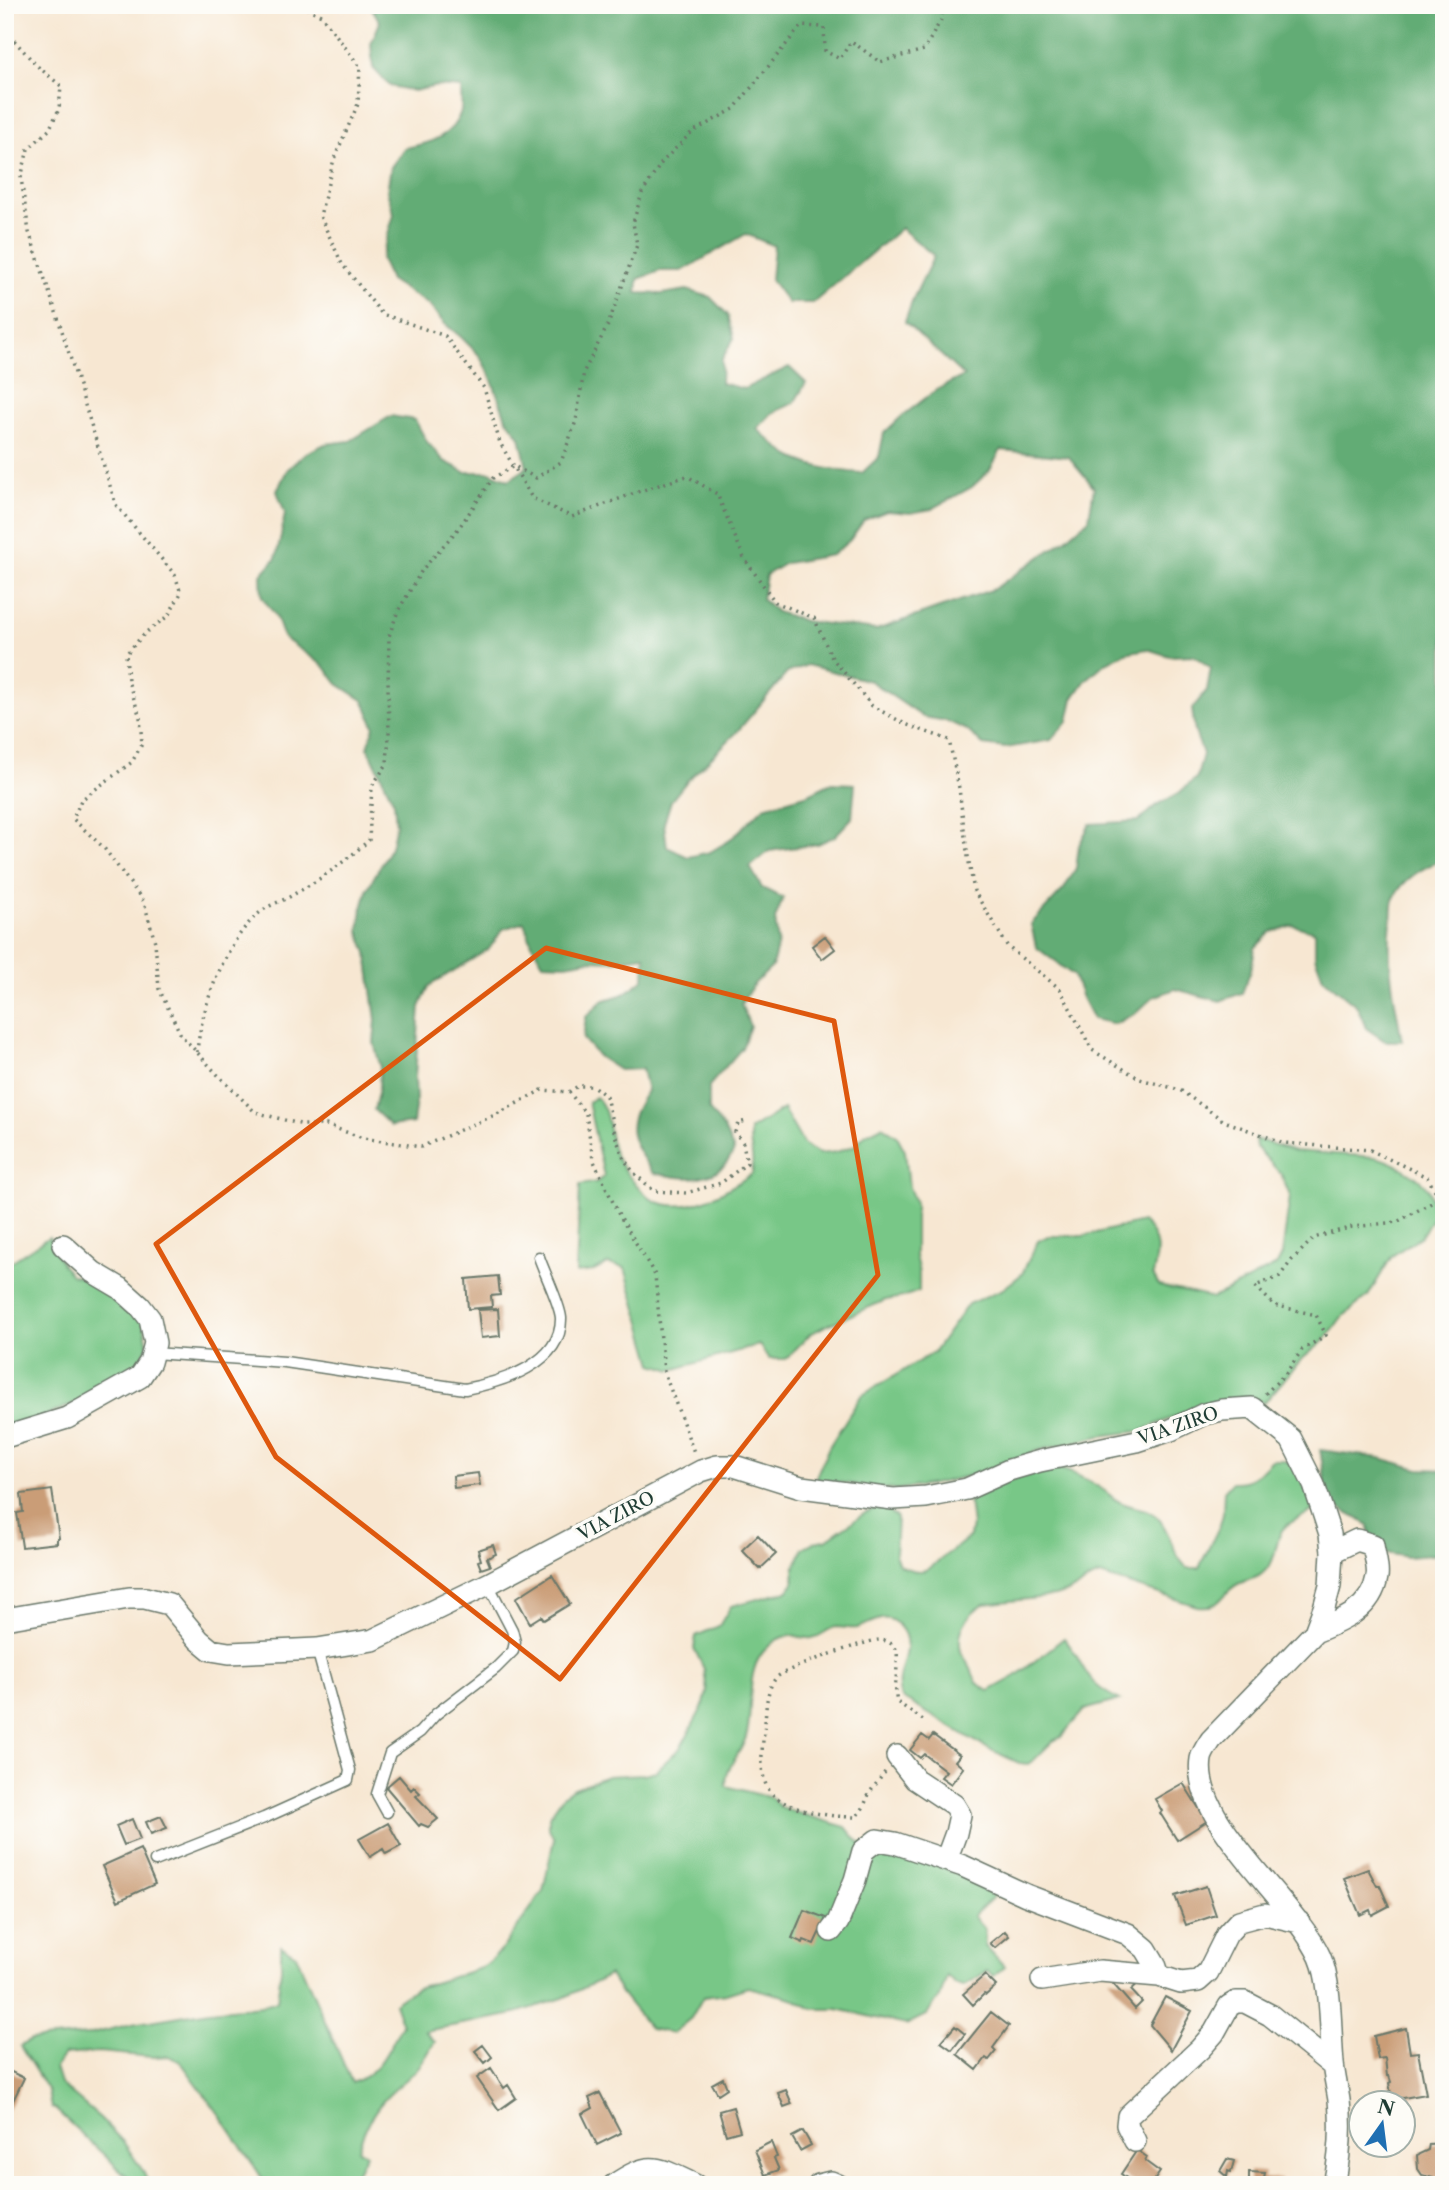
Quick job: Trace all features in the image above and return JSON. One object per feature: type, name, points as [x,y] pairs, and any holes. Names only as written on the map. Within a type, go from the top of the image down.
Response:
[{"type":"street","points":[[5,1437],[66,1418],[125,1386],[140,1377],[153,1353],[155,1343],[150,1319],[140,1306],[120,1288],[93,1272],[63,1245]]},
{"type":"street","name":"VIA ZIRO","points":[[5,1619],[129,1598],[145,1598],[169,1604],[198,1640],[211,1650],[229,1653],[317,1649],[373,1640],[488,1584],[701,1471],[717,1466],[734,1466],[801,1487],[894,1499],[926,1497],[967,1489],[1040,1461],[1137,1441],[1171,1430],[1203,1415],[1222,1410],[1252,1408]]},
{"type":"street","points":[[1252,1408],[1291,1439],[1314,1485],[1330,1534],[1330,1586],[1315,1632],[1211,1740],[1201,1757],[1200,1774],[1205,1792],[1224,1830],[1241,1855],[1308,1934],[1321,1960],[1339,2100],[1340,2135],[1334,2185]]},
{"type":"street","points":[[1315,1632],[1350,1618],[1371,1596],[1378,1575],[1373,1545],[1357,1540],[1332,1552]]},
{"type":"street","points":[[897,1756],[915,1779],[954,1805],[960,1815],[946,1860]]},
{"type":"street","points":[[831,1931],[838,1922],[855,1880],[863,1851],[877,1840],[895,1843],[963,1866],[1026,1895],[1128,1934],[1146,1949],[1159,1976]]},
{"type":"street","points":[[1265,1914],[1271,1905],[1273,1891]]},
{"type":"street","points":[[1042,1980],[1100,1971],[1159,1976],[1181,1983],[1198,1981],[1208,1972],[1227,1934],[1239,1921],[1265,1914],[1299,1922]]},
{"type":"street","points":[[1135,2141],[1127,2125],[1128,2116],[1200,2049],[1214,2033],[1229,2006],[1236,2002],[1245,2002],[1270,2015],[1333,2066]]},
{"type":"street","points":[[614,2185],[634,2172],[647,2168],[664,2171],[695,2185]]},
{"type":"street","points":[[819,2185],[831,2182],[838,2185]]},
{"type":"lane","points":[[153,1353],[285,1362],[465,1389],[485,1385],[534,1365],[552,1347],[559,1332],[561,1315],[539,1257]]},
{"type":"lane","points":[[387,1812],[377,1794],[390,1753],[420,1732],[436,1714],[496,1668],[513,1651],[515,1642],[512,1630],[488,1584]]},
{"type":"lane","points":[[155,1861],[264,1818],[348,1780],[350,1770],[317,1649]]},
{"type":"path","points":[[300,5],[321,15],[360,67],[358,104],[334,159],[320,216],[342,264],[382,314],[445,336],[484,388],[499,443],[532,498],[572,517],[687,476],[717,494],[744,558],[775,602],[814,618],[832,658],[872,706],[905,724],[949,740],[974,891],[1008,947],[1060,989],[1092,1050],[1140,1079],[1180,1090],[1224,1121],[1284,1143],[1370,1150],[1427,1177],[1440,1198],[1397,1222],[1352,1227],[1314,1238],[1279,1276],[1255,1286],[1274,1305],[1316,1315],[1326,1335],[1302,1350],[1286,1373],[1252,1408]]},
{"type":"path","points":[[514,466],[536,478],[561,463],[576,421],[584,371],[608,325],[637,245],[633,223],[642,193],[662,162],[692,132],[734,109],[777,53],[802,26],[824,27],[825,51],[840,59],[851,41],[880,62],[924,50],[942,20],[944,5]]},
{"type":"path","points":[[5,30],[36,65],[61,86],[59,109],[49,130],[28,149],[21,178],[29,232],[116,505],[175,575],[181,593],[168,616],[145,633],[126,654],[128,681],[140,716],[142,744],[132,762],[81,800],[73,819],[104,848],[144,902],[155,942],[159,989],[181,1035],[255,1112],[303,1125],[326,1125],[363,1138],[421,1147],[497,1114],[542,1090],[569,1092],[578,1086],[593,1086],[606,1096],[615,1135],[624,1158],[634,1173],[654,1191],[686,1193],[721,1182],[747,1163],[743,1143],[735,1132],[738,1123],[747,1121]]},
{"type":"path","points":[[197,1052],[206,1006],[232,943],[263,911],[348,860],[369,840],[372,786],[387,764],[390,733],[390,636],[398,611],[422,570],[493,478],[514,466]]},
{"type":"path","points":[[569,1092],[586,1114],[593,1159],[618,1213],[655,1275],[664,1372],[701,1471]]},
{"type":"path","points":[[897,1756],[870,1791],[856,1817],[837,1817],[801,1810],[786,1804],[772,1794],[765,1784],[762,1762],[766,1705],[771,1686],[777,1677],[787,1671],[848,1649],[878,1640],[886,1641],[895,1647],[897,1654],[894,1690],[897,1702],[926,1722]]},
{"type":"highlighted area","points":[[546,948],[834,1021],[878,1275],[560,1679],[276,1457],[156,1244]]},
{"type":"green space","points":[[370,5],[1444,5],[1444,860],[1421,870],[1408,880],[1392,902],[1390,967],[1402,1041],[1385,1041],[1366,1028],[1357,1006],[1323,978],[1315,956],[1315,932],[1293,925],[1271,932],[1255,948],[1251,970],[1242,993],[1220,1001],[1175,989],[1153,997],[1136,1013],[1115,1024],[1093,1019],[1074,976],[1036,947],[1031,924],[1064,889],[1076,868],[1079,845],[1090,824],[1139,821],[1197,777],[1203,754],[1195,732],[1192,709],[1207,690],[1211,668],[1193,655],[1169,656],[1147,649],[1125,653],[1104,664],[1086,680],[1073,699],[1068,721],[1051,740],[1006,748],[983,745],[967,730],[947,721],[923,717],[870,681],[807,665],[787,673],[736,733],[687,781],[671,801],[664,823],[667,847],[688,857],[710,852],[730,840],[764,807],[809,794],[831,783],[855,784],[852,818],[835,836],[818,844],[769,851],[750,867],[762,888],[783,898],[775,919],[778,943],[772,967],[754,984],[741,1004],[750,1026],[742,1048],[709,1086],[709,1110],[724,1129],[734,1151],[724,1166],[713,1173],[696,1177],[653,1173],[638,1150],[632,1132],[634,1114],[647,1091],[642,1069],[619,1070],[599,1057],[583,1039],[586,1017],[602,1001],[624,994],[644,979],[645,956],[611,961],[543,963],[524,922],[503,929],[489,949],[429,986],[420,1007],[413,1123],[391,1126],[374,1110],[380,1065],[374,1043],[376,1020],[367,953],[359,931],[368,888],[391,847],[396,825],[394,802],[368,748],[374,726],[364,701],[338,684],[324,666],[284,638],[276,616],[262,597],[261,575],[276,558],[285,513],[277,491],[287,470],[304,454],[325,444],[350,441],[391,416],[415,420],[427,442],[444,461],[465,472],[490,472],[509,480],[527,467],[520,437],[506,418],[490,375],[479,355],[444,323],[429,305],[390,280],[381,259],[394,214],[387,191],[391,167],[405,148],[439,138],[452,127],[461,111],[461,88],[437,86],[414,91],[390,86],[373,68],[371,44],[380,22]],"holes":[[[901,228],[934,256],[905,322],[964,376],[936,390],[884,433],[879,457],[862,473],[800,461],[783,451],[757,429],[772,413],[794,403],[806,383],[789,367],[744,389],[721,383],[722,359],[734,338],[728,315],[710,297],[687,290],[662,294],[637,293],[638,279],[660,271],[682,271],[746,234],[774,246],[771,280],[788,303],[813,303]],[[1001,450],[1069,457],[1094,487],[1089,519],[1066,539],[994,589],[876,630],[804,621],[777,612],[762,599],[766,575],[786,563],[832,555],[850,540],[864,520],[887,511],[910,513],[932,509],[972,487],[989,471]]]},
{"type":"green space","points":[[596,1097],[604,1109],[614,1152],[625,1171],[651,1199],[678,1206],[717,1195],[752,1174],[750,1130],[783,1109],[804,1145],[819,1154],[854,1146],[866,1134],[882,1126],[897,1136],[905,1151],[909,1187],[915,1203],[915,1256],[919,1291],[886,1300],[825,1326],[810,1334],[786,1359],[769,1359],[759,1345],[672,1370],[653,1364],[625,1268],[608,1264],[594,1271],[576,1273],[580,1185],[597,1182],[604,1176],[588,1102]]},
{"type":"green space","points":[[1255,1139],[1295,1151],[1375,1157],[1388,1161],[1424,1184],[1430,1195],[1434,1216],[1421,1236],[1392,1256],[1368,1296],[1341,1318],[1325,1340],[1301,1360],[1264,1403],[1246,1397],[1228,1399],[1201,1406],[1140,1431],[1100,1436],[1036,1451],[982,1473],[933,1484],[894,1490],[815,1479],[829,1447],[861,1396],[934,1352],[968,1304],[1003,1289],[1022,1274],[1038,1241],[1048,1236],[1083,1236],[1142,1222],[1155,1240],[1157,1253],[1153,1275],[1159,1286],[1213,1298],[1277,1265],[1282,1255],[1290,1196],[1281,1174],[1256,1147]]},
{"type":"green space","points":[[49,1237],[62,1265],[71,1275],[97,1282],[143,1320],[148,1345],[135,1373],[113,1387],[5,1433],[5,1266]]},
{"type":"green space","points":[[1320,1450],[1380,1458],[1419,1469],[1444,1470],[1444,1554],[1406,1557],[1371,1550],[1369,1525],[1329,1503]]},
{"type":"green space","points":[[1272,1460],[1284,1460],[1295,1466],[1315,1509],[1283,1529],[1266,1570],[1232,1588],[1217,1603],[1197,1606],[1100,1575],[1078,1588],[1055,1596],[984,1604],[968,1618],[960,1636],[962,1655],[977,1682],[989,1691],[1016,1676],[1064,1638],[1091,1680],[1120,1700],[1084,1710],[1061,1737],[1028,1764],[1019,1763],[987,1748],[902,1698],[899,1680],[906,1653],[905,1635],[890,1619],[880,1619],[857,1628],[836,1627],[812,1638],[785,1637],[768,1647],[759,1658],[752,1678],[747,1733],[728,1771],[726,1786],[772,1798],[781,1808],[846,1827],[859,1843],[914,1854],[992,1889],[993,1897],[973,1916],[984,1928],[985,1945],[1005,1967],[994,1976],[987,1971],[964,1986],[955,1984],[947,1976],[940,1997],[926,2015],[906,2025],[837,2009],[813,2009],[792,1998],[748,1987],[703,1997],[691,2018],[673,2033],[650,2029],[610,1975],[563,1998],[510,2015],[425,2031],[435,2042],[416,2070],[388,2095],[371,2117],[358,2149],[366,2154],[350,2185],[267,2185],[180,2061],[169,2056],[99,2052],[64,2055],[55,2068],[60,2084],[100,2118],[124,2143],[149,2185],[132,2181],[51,2108],[48,2091],[20,2046],[31,2040],[88,2035],[132,2024],[261,2006],[277,2001],[281,1946],[296,1955],[352,2083],[362,2079],[383,2059],[402,2025],[394,2003],[414,1989],[481,1968],[500,1952],[543,1891],[554,1839],[549,1828],[549,1816],[563,1796],[572,1789],[607,1776],[656,1771],[681,1747],[704,1704],[707,1692],[704,1669],[694,1648],[696,1636],[719,1626],[731,1606],[788,1591],[794,1581],[794,1569],[803,1548],[826,1540],[876,1508],[887,1510],[897,1518],[895,1554],[899,1565],[923,1571],[970,1536],[972,1525],[969,1501],[999,1485],[1026,1475],[1059,1469],[1087,1480],[1120,1502],[1154,1514],[1163,1524],[1174,1549],[1187,1568],[1199,1568],[1220,1525],[1224,1491],[1232,1482],[1254,1477]]},
{"type":"building","points":[[825,936],[835,949],[822,959],[812,946]]},
{"type":"building","points":[[498,1276],[500,1295],[491,1296],[492,1307],[468,1309],[466,1279]]},
{"type":"building","points":[[498,1309],[500,1336],[481,1338],[478,1310]]},
{"type":"building","points":[[478,1473],[480,1485],[454,1488],[453,1476]]},
{"type":"building","points":[[52,1490],[59,1538],[57,1543],[22,1547],[17,1513],[23,1512],[21,1494]]},
{"type":"building","points":[[758,1535],[776,1554],[760,1569],[742,1550]]},
{"type":"building","points":[[493,1545],[496,1554],[487,1558],[490,1566],[481,1569],[478,1550]]},
{"type":"building","points":[[552,1575],[570,1604],[544,1620],[541,1616],[530,1623],[516,1598]]},
{"type":"building","points":[[922,1735],[929,1740],[933,1735],[960,1755],[955,1761],[963,1768],[951,1784],[941,1777],[946,1771],[924,1754],[920,1758],[910,1750]]},
{"type":"building","points":[[399,1776],[411,1790],[414,1787],[420,1793],[416,1796],[438,1819],[428,1827],[421,1824],[419,1826],[386,1787]]},
{"type":"building","points":[[1183,1783],[1207,1821],[1177,1840],[1160,1813],[1162,1811],[1155,1799]]},
{"type":"building","points":[[161,1816],[167,1828],[151,1834],[146,1822]]},
{"type":"building","points":[[132,1819],[140,1839],[124,1845],[116,1826]]},
{"type":"building","points":[[388,1823],[401,1846],[386,1854],[383,1849],[370,1857],[359,1839]]},
{"type":"building","points":[[140,1849],[155,1884],[118,1901],[102,1866]]},
{"type":"building","points":[[1368,1869],[1389,1906],[1372,1915],[1370,1910],[1360,1915],[1344,1878]]},
{"type":"building","points":[[1206,1886],[1216,1915],[1186,1925],[1175,1896]]},
{"type":"building","points":[[804,1910],[826,1918],[814,1944],[792,1938]]},
{"type":"building","points":[[1005,1931],[1009,1936],[995,1948],[990,1943]]},
{"type":"building","points":[[985,1975],[996,1986],[973,2005],[963,1994]]},
{"type":"building","points":[[1108,1978],[1140,1982],[1131,1990],[1142,2002],[1135,2009]]},
{"type":"building","points":[[1165,1997],[1192,2011],[1171,2050],[1150,2025]]},
{"type":"building","points":[[991,2012],[1009,2026],[993,2048],[996,2051],[989,2060],[986,2058],[977,2070],[957,2054]]},
{"type":"building","points":[[955,2026],[965,2034],[952,2050],[941,2042]]},
{"type":"building","points":[[1406,2028],[1410,2053],[1418,2052],[1426,2094],[1418,2095],[1418,2088],[1390,2088],[1385,2058],[1378,2059],[1374,2036]]},
{"type":"building","points":[[483,2045],[492,2057],[485,2063],[475,2051]]},
{"type":"building","points":[[491,2068],[504,2088],[508,2085],[516,2098],[499,2110],[477,2078]]},
{"type":"building","points":[[5,2069],[24,2078],[5,2117]]},
{"type":"building","points":[[723,2078],[727,2088],[718,2094],[712,2084]]},
{"type":"building","points":[[786,2090],[792,2104],[784,2107],[778,2093]]},
{"type":"building","points":[[600,2093],[621,2133],[597,2145],[582,2114],[593,2108],[589,2098]]},
{"type":"building","points":[[733,2107],[740,2131],[726,2135],[719,2111]]},
{"type":"building","points":[[803,2131],[811,2145],[800,2151],[792,2137]]},
{"type":"building","points":[[771,2142],[779,2170],[765,2175],[755,2150]]},
{"type":"building","points":[[1441,2143],[1444,2185],[1433,2185],[1433,2178],[1422,2175],[1418,2169],[1418,2155],[1428,2150],[1429,2144]]},
{"type":"building","points":[[1137,2150],[1147,2157],[1145,2161],[1160,2172],[1151,2185],[1137,2185],[1121,2174]]},
{"type":"building","points":[[1227,2159],[1234,2161],[1227,2177],[1220,2171]]},
{"type":"building","points":[[1249,2172],[1265,2173],[1264,2178],[1280,2179],[1279,2185],[1249,2185]]}]
